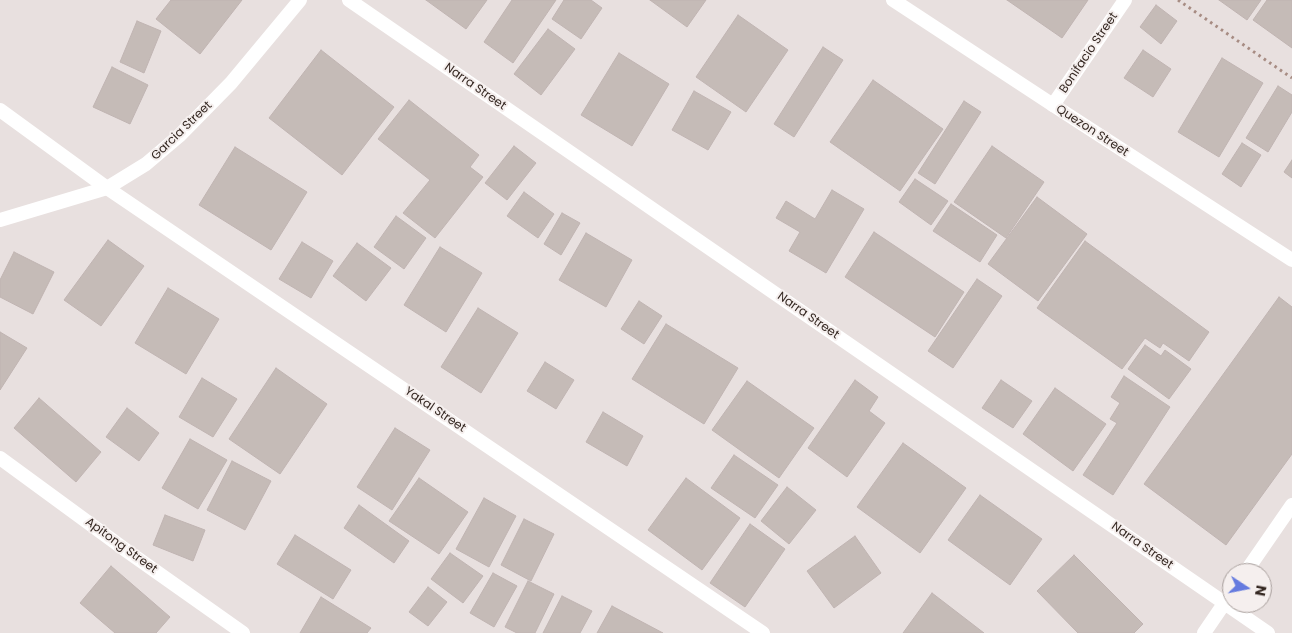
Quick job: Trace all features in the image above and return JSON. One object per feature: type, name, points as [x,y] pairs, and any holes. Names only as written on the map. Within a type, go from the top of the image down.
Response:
[{"type":"street","name":"Garcia Street","points":[[0,220],[107,188],[146,164],[179,136],[231,83],[300,0]]},
{"type":"street","name":"Narra Street","points":[[349,0],[1222,594]]},
{"type":"street","name":"Quezon Street","points":[[893,0],[1292,260]]},
{"type":"street","name":"Bonifacio Street","points":[[1053,106],[1124,0]]},
{"type":"street","name":"Yakal Street","points":[[0,110],[107,188],[763,633]]},
{"type":"street","name":"Apitong Street","points":[[0,458],[119,546],[243,633]]},
{"type":"street","points":[[1252,563],[1292,505]]},
{"type":"street","points":[[1204,633],[1222,607]]},
{"type":"street","name":"Narra Street","points":[[1245,613],[1268,633]]},
{"type":"path","points":[[1178,0],[1292,78]]},
{"type":"building","points":[[171,0],[242,0],[200,54],[156,19]]},
{"type":"building","points":[[426,0],[487,0],[466,29]]},
{"type":"building","points":[[512,0],[556,0],[513,63],[484,42]]},
{"type":"building","points":[[564,0],[591,0],[602,8],[581,39],[552,19]]},
{"type":"building","points":[[650,0],[706,0],[687,27]]},
{"type":"building","points":[[1007,0],[1088,0],[1062,38]]},
{"type":"building","points":[[1219,0],[1261,0],[1247,20]]},
{"type":"building","points":[[1267,0],[1292,0],[1292,48],[1253,20]]},
{"type":"building","points":[[1156,5],[1177,21],[1161,44],[1140,27]]},
{"type":"building","points":[[738,15],[788,50],[746,112],[696,77]]},
{"type":"building","points":[[137,21],[161,31],[144,73],[120,62]]},
{"type":"building","points":[[548,29],[575,49],[541,95],[514,74]]},
{"type":"building","points":[[823,47],[843,60],[794,137],[774,124]]},
{"type":"building","points":[[321,50],[394,107],[342,175],[269,118]]},
{"type":"building","points":[[1143,50],[1171,69],[1153,97],[1124,78]]},
{"type":"building","points":[[619,53],[669,84],[632,146],[581,115]]},
{"type":"building","points":[[1222,58],[1263,83],[1219,157],[1178,132]]},
{"type":"building","points":[[112,67],[148,85],[130,124],[93,107]]},
{"type":"building","points":[[873,80],[943,129],[900,191],[830,142]]},
{"type":"building","points":[[1278,86],[1292,95],[1292,112],[1268,152],[1246,138]]},
{"type":"building","points":[[694,91],[731,112],[708,150],[672,130]]},
{"type":"building","points":[[409,100],[479,155],[470,167],[483,177],[435,238],[403,213],[430,180],[378,139]]},
{"type":"building","points":[[964,101],[981,112],[935,184],[918,173]]},
{"type":"building","points":[[1242,143],[1261,155],[1241,187],[1222,174]]},
{"type":"building","points":[[514,146],[536,163],[507,200],[485,183]]},
{"type":"building","points":[[992,146],[1044,182],[1006,238],[954,202]]},
{"type":"building","points":[[235,147],[307,192],[271,250],[199,205]]},
{"type":"building","points":[[1292,160],[1292,178],[1284,172]]},
{"type":"building","points":[[915,179],[948,201],[931,225],[899,202]]},
{"type":"building","points":[[832,190],[864,209],[826,273],[789,251],[800,232],[776,218],[786,201],[815,219]]},
{"type":"building","points":[[524,192],[554,214],[538,238],[507,216]]},
{"type":"building","points":[[1037,197],[1087,234],[1038,301],[988,264]]},
{"type":"building","points":[[951,204],[997,235],[980,262],[933,231]]},
{"type":"building","points":[[562,213],[580,223],[561,255],[544,244]]},
{"type":"building","points":[[396,216],[426,238],[404,269],[374,247]]},
{"type":"building","points":[[874,232],[964,292],[935,337],[845,277]]},
{"type":"building","points":[[586,233],[632,260],[606,307],[559,280]]},
{"type":"building","points":[[108,240],[144,266],[101,326],[64,300]]},
{"type":"building","points":[[1085,241],[1209,332],[1189,361],[1163,343],[1160,348],[1145,338],[1122,369],[1037,308]]},
{"type":"building","points":[[302,242],[333,261],[311,298],[279,279]]},
{"type":"building","points":[[357,243],[391,268],[366,301],[333,276]]},
{"type":"building","points":[[440,247],[482,273],[446,332],[404,305]]},
{"type":"building","points":[[14,252],[54,272],[33,314],[0,297],[0,280]]},
{"type":"building","points":[[977,279],[1002,296],[953,368],[928,351]]},
{"type":"building","points":[[168,288],[219,319],[186,374],[135,343]]},
{"type":"building","points":[[1279,297],[1292,307],[1292,454],[1226,545],[1144,484]]},
{"type":"building","points":[[639,301],[662,316],[644,344],[621,329]]},
{"type":"building","points":[[478,308],[518,333],[481,393],[441,367]]},
{"type":"building","points":[[666,324],[738,368],[704,424],[632,379]]},
{"type":"building","points":[[0,332],[27,348],[0,390]]},
{"type":"building","points":[[1145,345],[1161,356],[1165,350],[1191,369],[1169,399],[1128,369]]},
{"type":"building","points":[[545,362],[574,380],[556,409],[527,391]]},
{"type":"building","points":[[276,368],[327,404],[280,474],[229,439]]},
{"type":"building","points":[[1124,376],[1170,407],[1113,495],[1083,475],[1117,423],[1110,419],[1120,403],[1111,397]]},
{"type":"building","points":[[202,378],[237,399],[213,437],[179,417]]},
{"type":"building","points":[[855,380],[878,397],[869,411],[885,423],[847,477],[808,448]]},
{"type":"building","points":[[1001,380],[1032,401],[1013,428],[982,408]]},
{"type":"building","points":[[747,381],[814,428],[779,478],[712,430]]},
{"type":"building","points":[[1055,388],[1106,424],[1073,471],[1023,434]]},
{"type":"building","points":[[39,398],[101,452],[76,482],[14,428]]},
{"type":"building","points":[[127,408],[159,433],[139,461],[106,437]]},
{"type":"building","points":[[603,412],[643,436],[627,466],[586,442]]},
{"type":"building","points":[[395,428],[430,450],[392,510],[357,487]]},
{"type":"building","points":[[190,439],[227,460],[198,509],[162,488]]},
{"type":"building","points":[[903,443],[966,488],[920,553],[857,507]]},
{"type":"building","points":[[734,455],[778,485],[755,518],[711,488]]},
{"type":"building","points":[[232,461],[271,481],[245,530],[207,510]]},
{"type":"building","points":[[419,478],[468,512],[439,554],[389,521]]},
{"type":"building","points":[[686,478],[740,518],[702,570],[648,530]]},
{"type":"building","points":[[787,487],[816,510],[789,544],[761,521]]},
{"type":"building","points":[[980,495],[1042,539],[1010,585],[948,540]]},
{"type":"building","points":[[484,498],[516,516],[489,567],[456,549]]},
{"type":"building","points":[[359,505],[409,541],[394,563],[344,528]]},
{"type":"building","points":[[165,515],[205,530],[193,561],[153,545]]},
{"type":"building","points":[[524,519],[554,534],[531,581],[501,565]]},
{"type":"building","points":[[750,524],[785,549],[745,607],[710,583]]},
{"type":"building","points":[[295,535],[351,570],[333,599],[277,564]]},
{"type":"building","points":[[855,536],[881,573],[834,608],[807,571]]},
{"type":"building","points":[[450,553],[483,576],[463,603],[431,579]]},
{"type":"building","points":[[1074,555],[1143,624],[1134,633],[1078,633],[1037,591]]},
{"type":"building","points":[[111,566],[170,617],[156,633],[115,633],[80,603]]},
{"type":"building","points":[[493,573],[517,586],[494,627],[470,613]]},
{"type":"building","points":[[528,581],[554,594],[535,633],[517,633],[505,627]]},
{"type":"building","points":[[428,587],[447,602],[428,626],[409,612]]},
{"type":"building","points":[[932,593],[984,633],[903,633]]},
{"type":"building","points":[[562,596],[592,611],[580,633],[543,633]]},
{"type":"building","points":[[321,597],[371,628],[367,633],[300,633]]},
{"type":"building","points":[[612,606],[663,633],[597,633]]}]
